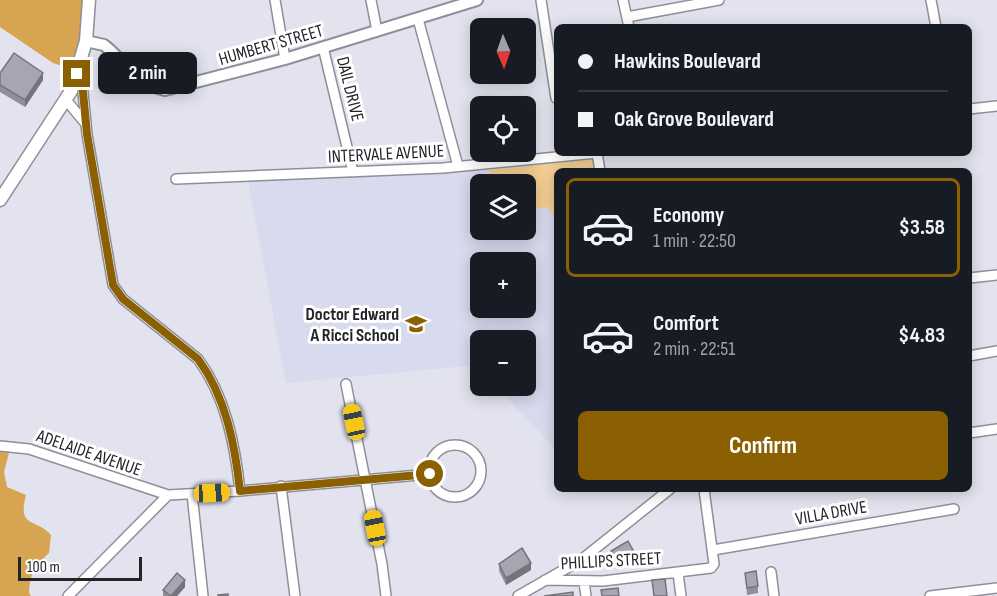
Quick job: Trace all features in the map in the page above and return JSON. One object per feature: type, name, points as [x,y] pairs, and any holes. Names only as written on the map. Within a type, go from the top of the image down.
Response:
[{"type":"main road","points":[[0,200],[66,100],[77,74],[86,41],[89,0]]},
{"type":"street","points":[[274,0],[285,59]]},
{"type":"street","points":[[371,0],[376,31]]},
{"type":"street","points":[[541,0],[554,85]]},
{"type":"street","points":[[623,0],[628,22],[719,0]]},
{"type":"street","points":[[931,0],[935,24]]},
{"type":"street","name":"HUMBERT STREET","points":[[86,41],[104,45],[138,80],[159,90],[285,59],[471,1]]},
{"type":"street","points":[[418,19],[458,166]]},
{"type":"street","name":"DAIL DRIVE","points":[[323,47],[353,172]]},
{"type":"street","points":[[77,74],[83,92],[86,124],[113,285],[123,299],[198,359],[208,372],[223,406],[240,491]]},
{"type":"street","points":[[66,100],[86,124]]},
{"type":"street","points":[[972,109],[997,106]]},
{"type":"street","name":"INTERVALE AVENUE","points":[[176,179],[458,166],[554,156]]},
{"type":"street","points":[[972,279],[997,275]]},
{"type":"street","points":[[972,355],[997,351]]},
{"type":"street","points":[[346,384],[366,478],[386,596]]},
{"type":"street","points":[[972,433],[997,429]]},
{"type":"street","name":"ADELAIDE AVENUE","points":[[0,446],[29,449],[168,495]]},
{"type":"street","points":[[453,446],[472,451],[481,469],[475,488],[458,497],[439,491],[430,474],[436,455],[453,446]]},
{"type":"street","points":[[68,596],[168,495],[430,474]]},
{"type":"street","points":[[281,486],[295,596]]},
{"type":"street","points":[[518,596],[581,560],[666,492]]},
{"type":"street","points":[[704,492],[713,550]]},
{"type":"street","points":[[192,494],[203,596]]},
{"type":"street","name":"VILLA DRIVE","points":[[713,550],[954,509]]},
{"type":"street","name":"PHILLIPS STREET","points":[[545,580],[584,582],[711,568],[714,564],[713,550]]},
{"type":"street","points":[[771,572],[774,596]]},
{"type":"street","points":[[678,573],[681,596]]},
{"type":"street","points":[[584,582],[586,596]]},
{"type":"street","points":[[930,596],[997,588]]},
{"type":"shaded area","points":[[0,0],[88,0],[75,70],[53,63],[0,27]]},
{"type":"shaded area","points":[[594,159],[596,168],[554,168],[554,217],[548,207],[536,208],[536,174],[491,174],[488,170]]},
{"type":"shaded area","name":"Doctor Edward A Ricci School","points":[[488,170],[491,174],[470,174],[470,240],[536,240],[536,208],[548,207],[554,217],[554,448],[505,396],[536,396],[536,330],[470,330],[470,366],[286,383],[248,180]]},
{"type":"shaded area","points":[[0,443],[11,445],[4,472],[7,487],[26,495],[24,513],[26,518],[51,535],[49,553],[32,575],[29,593],[31,596],[0,596]]},
{"type":"building","points":[[14,53],[43,73],[25,100],[0,85],[0,73]]},
{"type":"building","points":[[628,541],[633,550],[616,560],[611,551]]},
{"type":"building","points":[[522,548],[531,563],[506,578],[499,564]]},
{"type":"building","points":[[756,571],[758,586],[747,588],[745,573]]},
{"type":"building","points":[[177,573],[185,580],[171,596],[163,590]]},
{"type":"building","points":[[665,579],[667,596],[654,596],[652,580]]},
{"type":"building","points":[[618,588],[619,596],[602,596],[601,590]]},
{"type":"building","points":[[573,592],[573,596],[544,596]]},
{"type":"place","name":"Doctor Edward A Ricci School","points":[[416,324]]},
{"type":"route","points":[[77,74],[83,92],[87,134],[113,285],[123,299],[198,359],[208,372],[223,406],[240,491],[430,474]]}]
